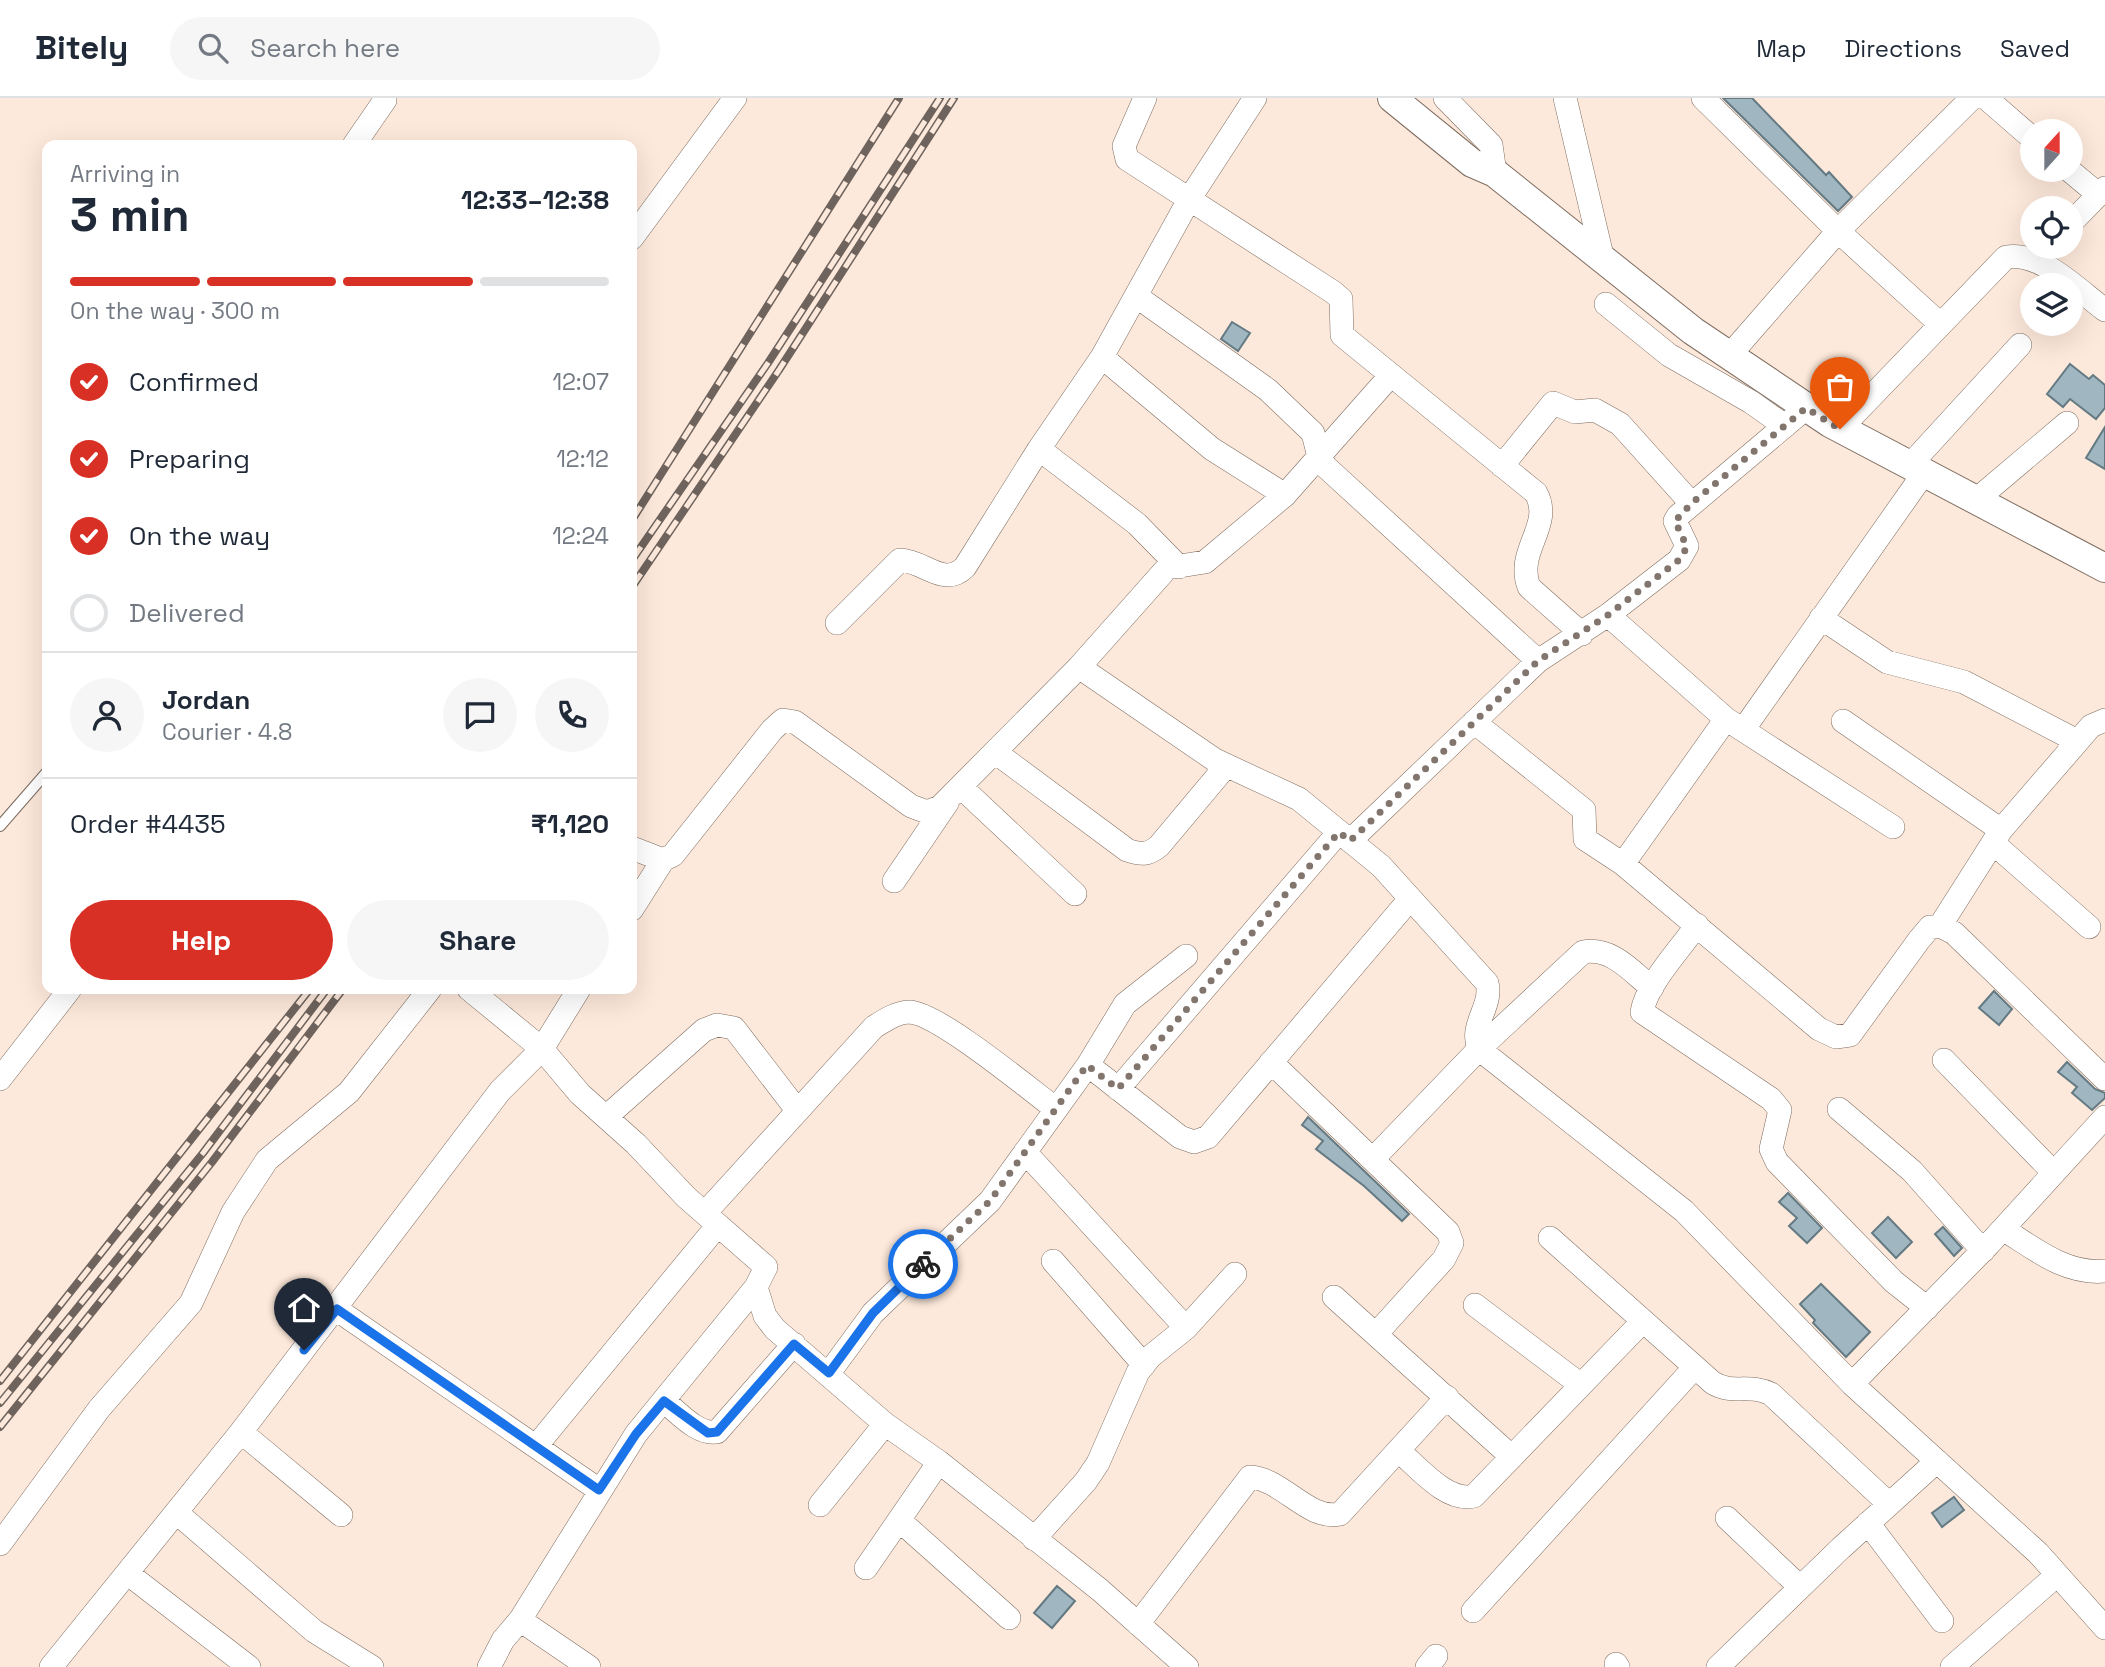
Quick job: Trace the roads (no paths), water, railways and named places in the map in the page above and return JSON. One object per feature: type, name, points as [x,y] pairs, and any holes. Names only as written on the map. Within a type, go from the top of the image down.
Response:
[{"type":"street","points":[[637,231],[734,98]]},
{"type":"street","points":[[1144,98],[1124,146],[1127,159],[1334,292],[1341,299],[1342,335],[1536,494],[1542,505],[1541,521],[1524,566],[1529,587],[1582,634]]},
{"type":"street","points":[[837,623],[888,568],[900,560],[913,561],[946,577],[957,575],[1102,357],[1190,198],[1255,98]]},
{"type":"street","points":[[1392,98],[1472,163],[1495,173],[1729,356],[1806,408],[1840,429],[2105,568]]},
{"type":"street","points":[[1445,98],[1491,145],[1495,173]]},
{"type":"street","points":[[1564,98],[1603,260]]},
{"type":"street","points":[[1703,98],[1838,231],[1940,324]]},
{"type":"street","points":[[1729,356],[1838,231],[1972,98]]},
{"type":"street","points":[[1986,98],[2020,128]]},
{"type":"street","points":[[357,140],[385,100]]},
{"type":"street","points":[[2083,179],[2102,191],[2083,211]]},
{"type":"street","points":[[1840,429],[2006,257],[2020,254]]},
{"type":"street","points":[[2049,259],[2105,310]]},
{"type":"street","points":[[1136,296],[1268,390],[1312,433],[1319,456],[1326,467],[1538,661]]},
{"type":"street","points":[[1606,304],[1670,355],[1751,402],[1785,426]]},
{"type":"street","points":[[1623,864],[1821,618],[1917,469],[2020,345]]},
{"type":"street","points":[[1102,357],[1212,449],[1286,495]]},
{"type":"street","points":[[637,901],[663,860],[684,845],[772,730],[783,720],[795,722],[911,806],[928,812],[940,807],[1079,667],[1167,568],[1205,562],[1286,495],[1391,375]]},
{"type":"street","points":[[1502,466],[1553,403],[1575,412],[1595,410],[1620,424],[1692,503]]},
{"type":"street","points":[[1118,1089],[1345,837],[1538,661],[1608,615],[1686,552],[1687,547],[1675,521],[1692,503],[1806,408]]},
{"type":"street","points":[[1976,500],[2067,424]]},
{"type":"street","points":[[1039,449],[1137,524],[1179,567]]},
{"type":"street","points":[[1608,615],[1734,724],[1893,827]]},
{"type":"street","points":[[1821,618],[1887,662],[1964,682],[2077,741]]},
{"type":"street","points":[[1079,667],[1226,766],[1292,795],[1381,866],[1487,983],[1490,995],[1475,1031],[1479,1049],[1684,1211],[1852,1384],[2009,1525],[2105,1628]]},
{"type":"street","points":[[1940,926],[1997,837],[2077,741],[2091,726],[2105,720]]},
{"type":"street","points":[[1843,721],[1997,837],[2089,927]]},
{"type":"street","points":[[1474,722],[1584,810],[1585,839],[1623,864],[1819,1029],[1836,1037],[1850,1035],[1924,934],[1930,927],[1940,926],[1954,933],[2105,1079]]},
{"type":"street","points":[[995,752],[1127,850],[1138,855],[1150,853],[1159,846],[1226,766]]},
{"type":"street","points":[[894,881],[956,791]]},
{"type":"street","points":[[956,791],[1075,894]]},
{"type":"street","points":[[637,850],[663,860]]},
{"type":"street","points":[[1087,1065],[1180,1137],[1194,1142],[1208,1137],[1410,899]]},
{"type":"street","points":[[1697,925],[1652,988],[1642,1012],[1770,1099],[1780,1110],[1770,1149],[1777,1162],[1894,1282],[1927,1308]]},
{"type":"street","points":[[1373,1159],[1479,1049],[1583,952],[1597,949],[1610,954],[1652,988]]},
{"type":"street","points":[[829,1373],[873,1313],[990,1201],[1087,1065],[1125,1004],[1186,956]]},
{"type":"street","points":[[0,1079],[66,994]]},
{"type":"street","points":[[0,1544],[99,1409],[191,1303],[233,1212],[267,1160],[349,1092],[426,994]]},
{"type":"street","points":[[475,994],[542,1049],[580,1094],[711,1219],[766,1267],[756,1287],[636,1434],[520,1619],[503,1640],[489,1667]]},
{"type":"street","points":[[58,1665],[127,1573],[337,1309],[406,1212],[500,1091],[542,1049],[576,994]]},
{"type":"street","points":[[537,1445],[797,1110],[874,1027],[908,1012],[925,1016],[1056,1109]]},
{"type":"street","points":[[606,1117],[704,1030],[717,1026],[734,1028],[797,1110]]},
{"type":"street","points":[[1944,1060],[2054,1173]]},
{"type":"street","points":[[1271,1062],[1448,1232],[1452,1242],[1444,1259],[1376,1335]]},
{"type":"street","points":[[1839,1109],[1912,1171],[1983,1251]]},
{"type":"street","points":[[1852,1384],[1983,1251],[2105,1117]]},
{"type":"street","points":[[1025,1152],[1186,1328]]},
{"type":"street","points":[[2003,1229],[2070,1269],[2088,1273],[2105,1271]]},
{"type":"street","points":[[1550,1238],[1695,1367],[1725,1390],[1756,1387],[1771,1394],[1889,1504]]},
{"type":"street","points":[[1054,1261],[1144,1364]]},
{"type":"street","points":[[1034,1539],[1092,1472],[1144,1364],[1186,1328],[1235,1275]]},
{"type":"street","points":[[756,1287],[765,1315],[775,1329],[885,1424],[939,1462],[1138,1624],[1186,1667]]},
{"type":"street","points":[[1334,1297],[1512,1457]]},
{"type":"street","points":[[1475,1304],[1581,1385]]},
{"type":"street","points":[[337,1309],[599,1490]]},
{"type":"street","points":[[1399,1451],[1450,1493],[1464,1499],[1474,1496],[1643,1321]]},
{"type":"street","points":[[664,1401],[696,1427],[708,1433],[717,1432],[794,1344]]},
{"type":"street","points":[[1473,1611],[1695,1367]]},
{"type":"street","points":[[1138,1624],[1250,1477],[1275,1483],[1315,1510],[1330,1516],[1340,1514],[1447,1397]]},
{"type":"street","points":[[820,1505],[885,1424]]},
{"type":"street","points":[[241,1432],[341,1514]]},
{"type":"street","points":[[1718,1667],[1868,1523],[1937,1461]]},
{"type":"street","points":[[866,1568],[939,1462]]},
{"type":"street","points":[[177,1513],[314,1631],[372,1667]]},
{"type":"street","points":[[1727,1518],[1800,1587]]},
{"type":"street","points":[[899,1520],[1009,1618]]},
{"type":"street","points":[[1868,1523],[1942,1621]]},
{"type":"street","points":[[127,1573],[249,1667]]},
{"type":"street","points":[[1952,1667],[2057,1575]]},
{"type":"street","points":[[520,1619],[589,1667]]},
{"type":"lane","points":[[0,826],[42,778]]},
{"type":"railway","points":[[637,512],[899,98]]},
{"type":"railway","points":[[637,553],[768,363],[940,98]]},
{"type":"railway","points":[[637,580],[779,370],[954,98]]},
{"type":"railway","points":[[0,1381],[306,994]]},
{"type":"railway","points":[[0,1403],[203,1153],[323,994]]},
{"type":"railway","points":[[0,1427],[212,1162],[339,994]]}]
